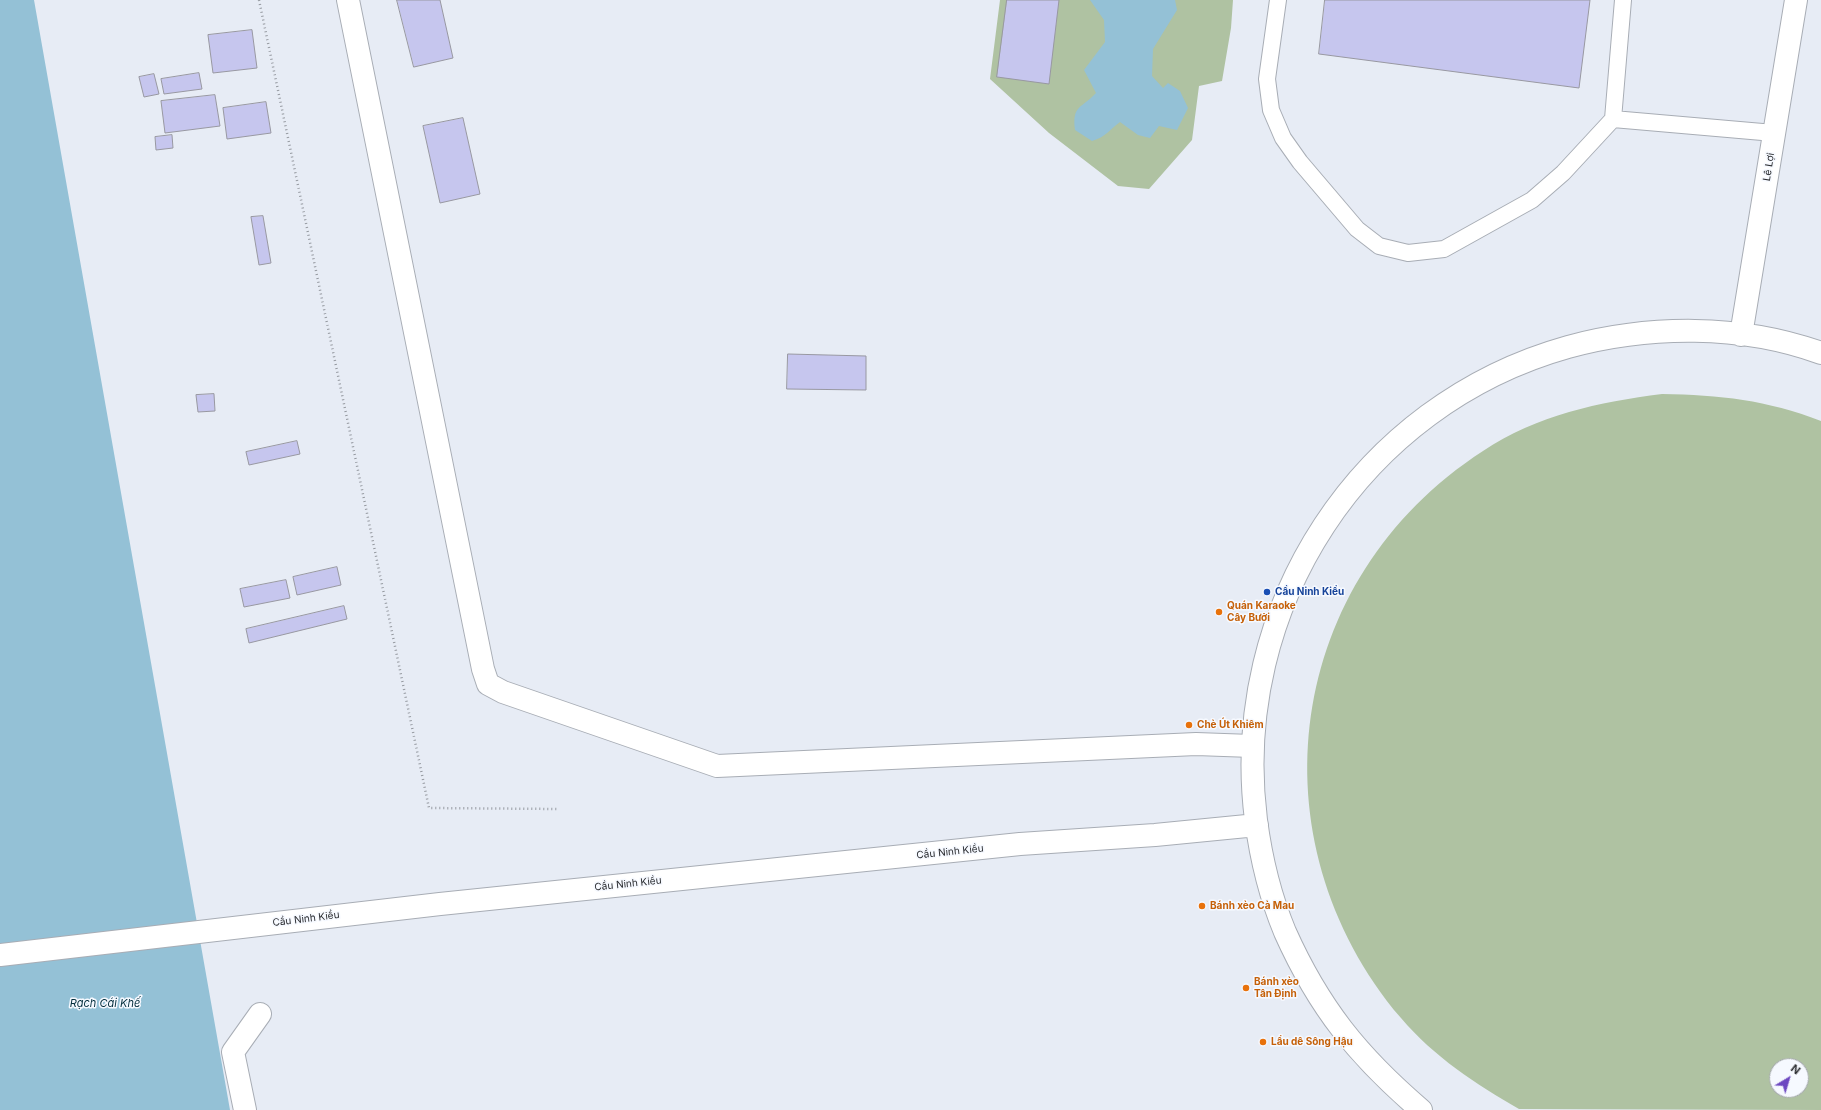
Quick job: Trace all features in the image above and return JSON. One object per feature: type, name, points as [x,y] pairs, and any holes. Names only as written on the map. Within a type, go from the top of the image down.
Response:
[{"type":"street","points":[[348,0],[483,669],[488,684],[503,692],[717,766],[1196,744],[1252,746]]},
{"type":"street","name":"Lê Lợi","points":[[1741,334],[1796,0]]},
{"type":"street","points":[[1421,1110],[1388,1081],[1356,1048],[1327,1011],[1304,971],[1284,929],[1270,890],[1258,841],[1253,795],[1252,746],[1256,703],[1265,658],[1278,614],[1296,572],[1319,532],[1346,494],[1376,460],[1410,429],[1448,402],[1494,375],[1543,354],[1595,340],[1648,332],[1702,331],[1741,334],[1800,346],[1821,353]]},
{"type":"street","name":"Cầu Ninh Kiều","points":[[0,955],[472,900],[1020,844],[1156,835],[1257,825]]},
{"type":"street","points":[[245,1110],[234,1052],[260,1014]]},
{"type":"lane","points":[[1278,0],[1267,79],[1271,110],[1282,138],[1300,162],[1357,229],[1379,246],[1408,253],[1444,249],[1532,200],[1563,173],[1613,118],[1623,0]]},
{"type":"lane","points":[[1613,118],[1774,133]]},
{"type":"path","points":[[259,0],[429,808],[557,809]]},
{"type":"green space","points":[[1000,0],[1233,0],[1231,28],[1222,81],[1199,86],[1192,140],[1149,189],[1118,186],[1049,133],[990,79]]},
{"type":"green space","points":[[1662,394],[1724,397],[1762,403],[1821,421],[1821,1110],[1519,1109],[1471,1080],[1456,1069],[1427,1045],[1401,1018],[1353,947],[1322,872],[1308,794],[1311,715],[1330,639],[1365,568],[1416,505],[1483,451],[1525,428],[1547,419],[1615,401]]},
{"type":"water","name":"Rạch Cái Khế","points":[[0,0],[34,0],[230,1110],[0,1110]]},
{"type":"water","points":[[1090,0],[1175,0],[1177,10],[1153,49],[1152,76],[1163,88],[1168,83],[1180,91],[1188,108],[1177,130],[1159,126],[1150,138],[1138,135],[1120,122],[1104,135],[1092,141],[1075,130],[1074,122],[1076,112],[1096,93],[1084,70],[1105,42],[1104,20]]},
{"type":"building","points":[[397,0],[440,0],[453,58],[414,67]]},
{"type":"building","points":[[1007,0],[1059,0],[1049,84],[997,77]]},
{"type":"building","points":[[1325,0],[1590,0],[1579,88],[1319,54]]},
{"type":"building","points":[[252,30],[257,68],[213,73],[208,35]]},
{"type":"building","points":[[199,73],[202,89],[164,94],[161,79]]},
{"type":"building","points":[[154,74],[159,94],[144,97],[139,77]]},
{"type":"building","points":[[215,95],[220,126],[165,133],[161,101]]},
{"type":"building","points":[[266,102],[271,133],[227,139],[223,108]]},
{"type":"building","points":[[463,118],[480,194],[440,203],[423,126]]},
{"type":"building","points":[[172,135],[173,148],[156,150],[155,137]]},
{"type":"building","points":[[263,216],[271,263],[259,265],[251,217]]},
{"type":"building","points":[[788,354],[866,356],[866,390],[787,389]]},
{"type":"building","points":[[214,394],[215,411],[198,412],[196,395]]},
{"type":"building","points":[[297,441],[300,454],[249,465],[246,452]]},
{"type":"building","points":[[337,567],[341,585],[297,595],[293,577]]},
{"type":"building","points":[[286,580],[290,598],[244,607],[240,589]]},
{"type":"building","points":[[344,606],[347,619],[249,643],[246,629]]},
{"type":"place","name":"Cầu Ninh Kiều","points":[[1267,592]]},
{"type":"place","name":"Quán Karaoke Cây Bưởi","points":[[1219,612]]},
{"type":"place","name":"Chè Út Khiêm","points":[[1189,725]]},
{"type":"place","name":"Bánh xèo Cà Mau","points":[[1202,906]]},
{"type":"place","name":"Bánh xèo Tân Định","points":[[1246,988]]},
{"type":"place","name":"Lẩu dê Sông Hậu","points":[[1263,1042]]}]
